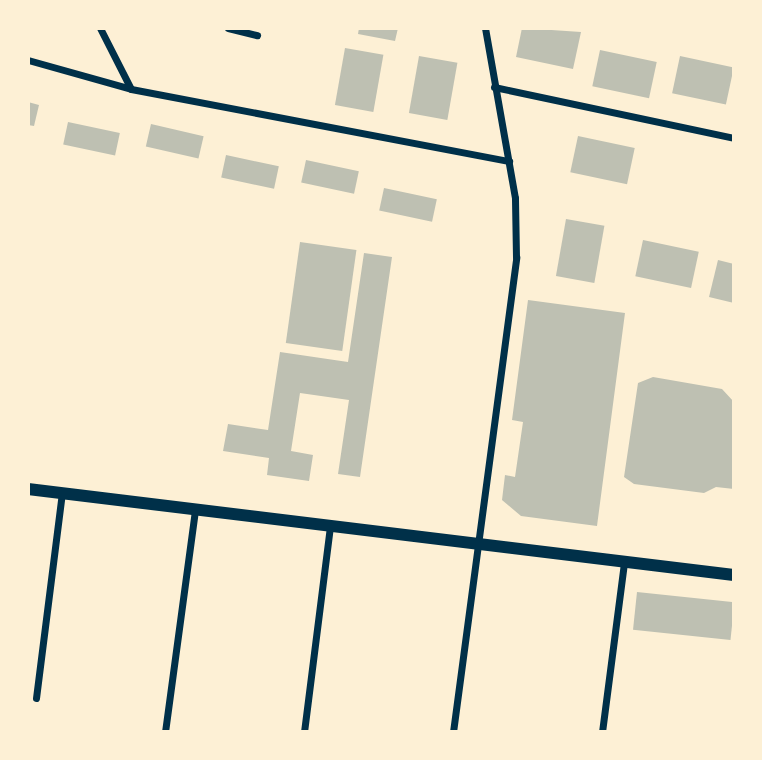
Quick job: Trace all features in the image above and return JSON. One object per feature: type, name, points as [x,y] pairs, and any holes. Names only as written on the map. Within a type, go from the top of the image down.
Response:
[{"type":"street","points":[[100,28],[131,89]]},
{"type":"street","points":[[228,28],[257,35]]},
{"type":"street","points":[[453,732],[516,257],[509,161],[485,28]]},
{"type":"street","points":[[28,60],[131,89],[509,161]]},
{"type":"street","points":[[495,87],[733,138]]},
{"type":"street","points":[[28,489],[734,575]]},
{"type":"street","points":[[36,698],[62,493]]},
{"type":"street","points":[[165,732],[195,509]]},
{"type":"street","points":[[304,732],[330,526]]},
{"type":"street","points":[[602,732],[624,562]]},
{"type":"building","points":[[359,28],[398,28],[395,41],[358,34]]},
{"type":"building","points":[[522,28],[581,32],[573,69],[516,57]]},
{"type":"building","points":[[345,48],[383,55],[373,112],[335,105]]},
{"type":"building","points":[[600,50],[657,62],[649,98],[592,86]]},
{"type":"building","points":[[419,56],[457,63],[447,120],[409,113]]},
{"type":"building","points":[[680,56],[734,67],[726,105],[672,93]]},
{"type":"building","points":[[28,102],[39,105],[34,126],[28,125]]},
{"type":"building","points":[[68,122],[120,133],[115,156],[63,144]]},
{"type":"building","points":[[151,124],[204,136],[198,159],[146,146]]},
{"type":"building","points":[[578,136],[635,148],[627,184],[570,172]]},
{"type":"building","points":[[226,155],[279,166],[274,189],[221,177]]},
{"type":"building","points":[[306,160],[359,171],[354,194],[301,182]]},
{"type":"building","points":[[384,188],[437,199],[432,222],[379,210]]},
{"type":"building","points":[[566,219],[604,226],[594,283],[556,276]]},
{"type":"building","points":[[643,240],[699,252],[691,288],[635,276]]},
{"type":"building","points":[[300,242],[356,250],[342,351],[286,343]]},
{"type":"building","points":[[364,253],[392,257],[360,477],[338,474],[349,400],[300,393],[291,451],[313,455],[309,481],[267,475],[269,458],[223,451],[228,424],[268,430],[280,352],[348,362]]},
{"type":"building","points":[[718,260],[734,264],[734,303],[709,297]]},
{"type":"building","points":[[528,300],[625,313],[597,526],[521,516],[502,500],[505,475],[515,477],[523,422],[512,420]]},
{"type":"building","points":[[653,377],[722,389],[734,402],[734,489],[716,487],[704,493],[634,484],[624,477],[638,383]]},
{"type":"building","points":[[637,592],[734,602],[730,640],[633,630]]}]
